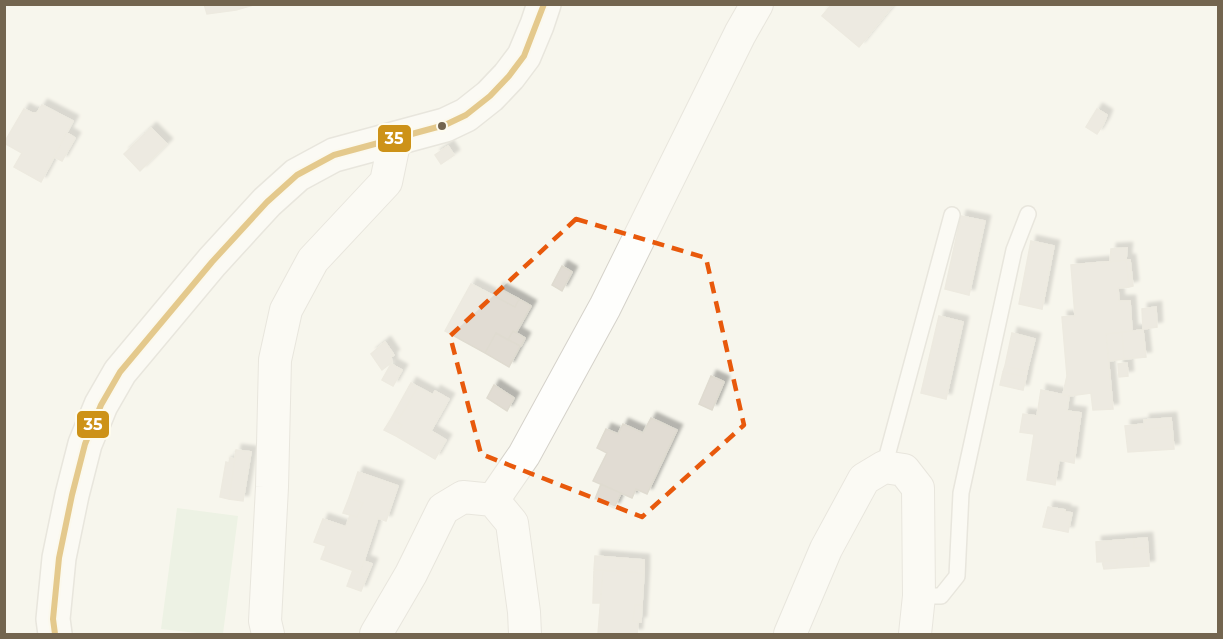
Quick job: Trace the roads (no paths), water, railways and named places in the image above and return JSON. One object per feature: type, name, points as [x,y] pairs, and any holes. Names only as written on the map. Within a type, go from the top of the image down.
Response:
[{"type":"street","points":[[55,634],[53,619],[59,558],[72,495],[85,444],[101,405],[120,372],[212,262],[267,202],[297,176],[334,155],[445,125],[466,115],[490,96],[524,56],[544,4]]},
{"type":"street","points":[[492,500],[524,455],[605,307],[757,4]]},
{"type":"street","points":[[267,634],[265,621],[273,487],[275,360],[286,310],[313,260],[386,182],[395,139]]},
{"type":"street","points":[[790,634],[826,549],[864,479],[884,466],[904,471],[918,488],[919,596],[915,634]]},
{"type":"street","points":[[376,634],[411,574],[443,509],[463,497],[492,500],[512,522],[525,634]]},
{"type":"lane","points":[[884,466],[952,214]]},
{"type":"lane","points":[[919,596],[940,596],[957,576],[961,493],[1014,250],[1028,214]]}]
